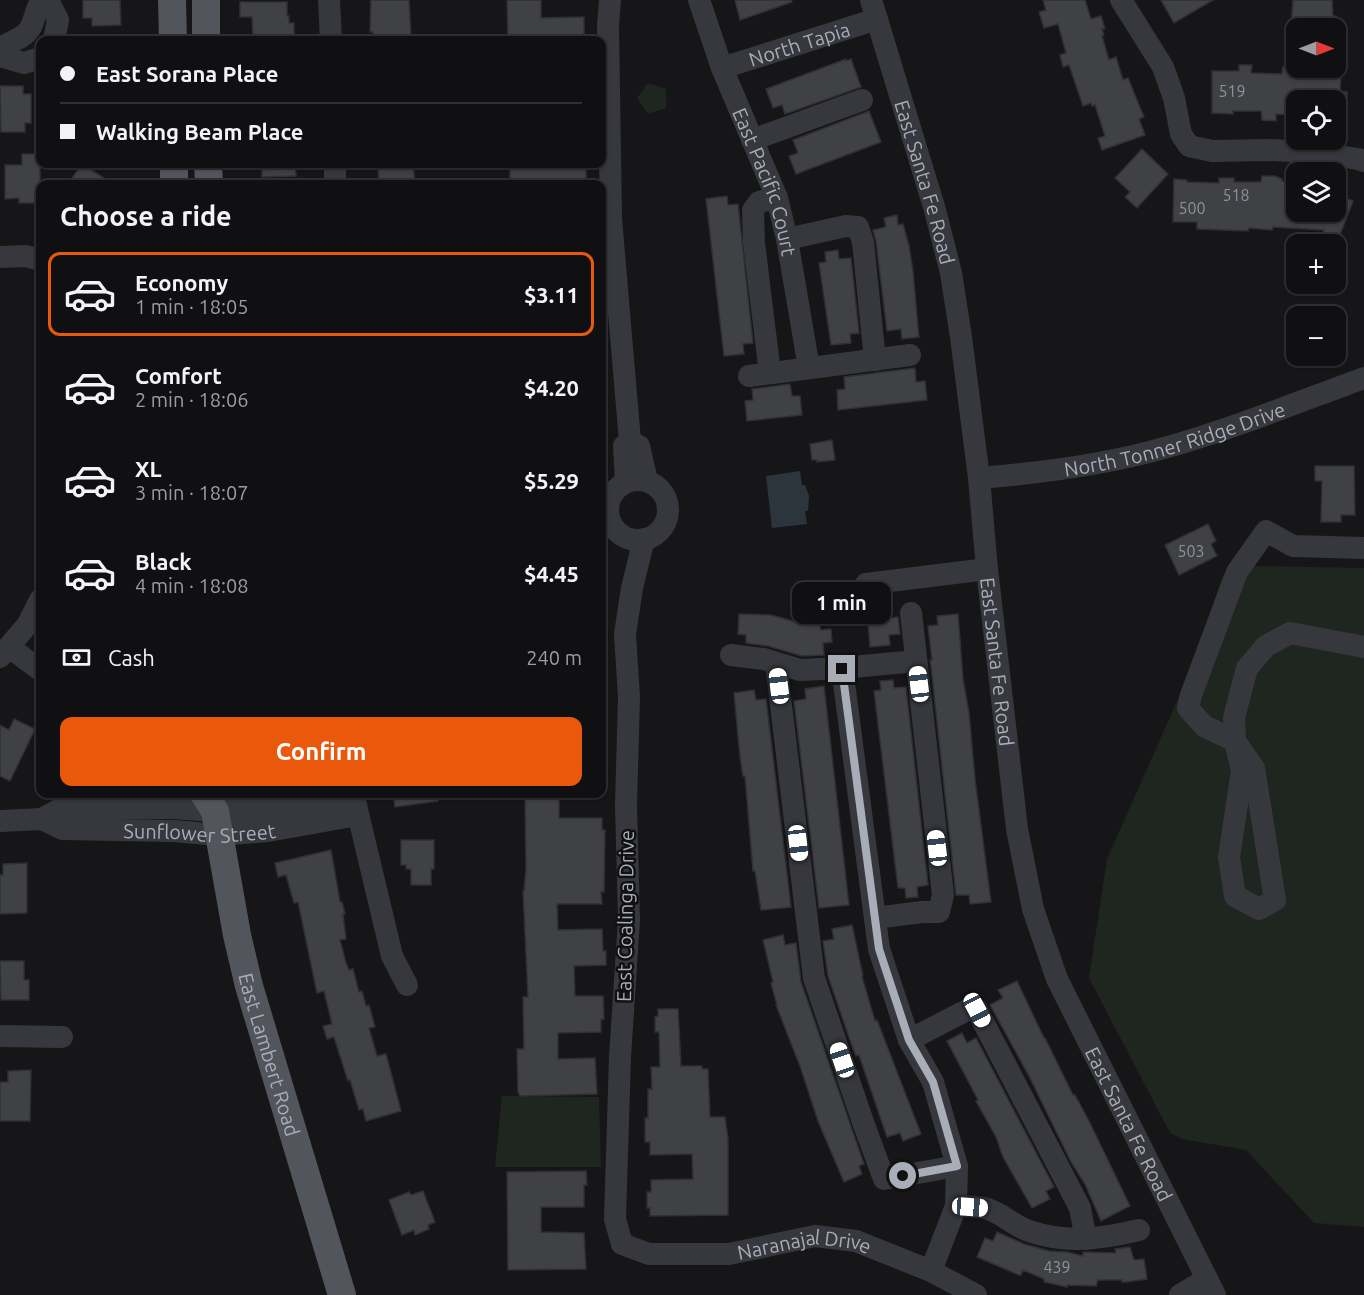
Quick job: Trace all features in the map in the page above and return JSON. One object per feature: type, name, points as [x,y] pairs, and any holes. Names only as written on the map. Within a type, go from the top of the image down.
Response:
[{"type":"main road","points":[[172,0],[173,36]]},
{"type":"main road","points":[[206,0],[206,36]]},
{"type":"main road","name":"East Lambert Road","points":[[219,805],[249,986],[342,1295]]},
{"type":"street","points":[[0,48],[24,35],[33,23],[35,10],[42,0]]},
{"type":"street","points":[[48,0],[58,20],[55,36]]},
{"type":"street","points":[[329,0],[331,36]]},
{"type":"street","points":[[610,0],[608,26],[610,219],[630,441],[639,446],[636,482]]},
{"type":"street","name":"East Pacific Court","points":[[699,0],[722,68],[777,198],[787,239],[809,369]]},
{"type":"street","points":[[1121,0],[1163,67],[1174,98],[1181,134],[1189,146],[1212,151],[1312,152],[1364,161]]},
{"type":"street","name":"North Tapia","points":[[722,68],[874,10]]},
{"type":"street","name":"East Santa Fe Road","points":[[874,10],[935,210],[951,273],[979,478],[987,569],[1017,829],[1033,909],[1057,979],[1211,1287]]},
{"type":"street","points":[[0,56],[24,63],[36,59]]},
{"type":"street","points":[[752,140],[862,100]]},
{"type":"street","points":[[777,198],[759,202],[753,210],[759,375],[910,355]]},
{"type":"street","points":[[787,239],[846,226],[858,227],[863,242],[875,360]]},
{"type":"street","points":[[0,257],[26,256],[36,259]]},
{"type":"street","name":"North Tonner Ridge Drive","points":[[979,478],[1068,469],[1163,448],[1364,378]]},
{"type":"street","points":[[636,482],[656,485],[668,501],[669,511],[666,521],[661,530],[653,536],[636,539],[614,528],[608,511],[613,494],[636,482]]},
{"type":"street","points":[[1364,548],[1293,546],[1266,531],[1237,572],[1191,695],[1188,708],[1204,726],[1235,741],[1254,768],[1275,900],[1259,909],[1235,896],[1228,857],[1242,771],[1235,741],[1234,718],[1247,668],[1266,646],[1290,633],[1364,646]]},
{"type":"street","name":"East Coalinga Drive","points":[[622,1244],[615,1219],[620,1057],[629,920],[626,805],[629,697],[624,634],[632,588],[636,539]]},
{"type":"street","points":[[866,584],[987,569]]},
{"type":"street","points":[[36,607],[27,624],[5,652],[36,668]]},
{"type":"street","points":[[875,918],[939,912],[943,895],[911,614]]},
{"type":"street","points":[[731,655],[764,659],[800,670],[842,669],[916,660]]},
{"type":"street","points":[[777,664],[814,978],[863,1122],[884,1179],[957,1166]]},
{"type":"street","points":[[842,669],[879,949],[909,1040],[933,1082],[957,1166],[956,1206],[931,1272]]},
{"type":"street","points":[[355,802],[392,956],[407,985]]},
{"type":"street","name":"Sunflower Street","points":[[219,805],[268,831],[355,802]]},
{"type":"street","name":"Sunflower Street","points":[[0,821],[42,819],[62,808],[173,808],[219,805],[241,815],[355,802]]},
{"type":"street","points":[[909,1040],[971,1008],[977,1010],[1080,1209],[1086,1239]]},
{"type":"street","points":[[0,1036],[62,1037]]},
{"type":"street","points":[[956,1206],[984,1208],[1027,1230],[1051,1237],[1075,1240],[1105,1238],[1139,1230]]},
{"type":"street","name":"Naranajal Drive","points":[[622,1244],[649,1254],[729,1254],[814,1236],[856,1242],[931,1272],[976,1295]]},
{"type":"street","points":[[1180,1295],[1211,1287]]},
{"type":"shaded area","points":[[648,83],[666,89],[666,108],[648,114],[637,98]]},
{"type":"shaded area","points":[[800,471],[802,485],[805,485],[809,496],[808,511],[805,511],[807,524],[772,528],[766,476]]},
{"type":"shaded area","points":[[1236,557],[1255,566],[1364,568],[1364,1227],[1314,1223],[1246,1150],[1182,1139],[1170,1133],[1089,978],[1107,859],[1194,663],[1222,577]]},
{"type":"shaded area","points":[[502,1096],[599,1097],[601,1167],[495,1167]]},
{"type":"building","points":[[83,0],[120,0],[121,25],[92,26],[92,18],[83,18]]},
{"type":"building","points":[[371,0],[409,0],[411,36],[373,36],[373,32],[370,32]]},
{"type":"building","points":[[507,0],[541,0],[541,18],[584,17],[584,36],[508,36]]},
{"type":"building","points":[[735,0],[791,0],[792,2],[740,20]]},
{"type":"building","points":[[1043,0],[1085,0],[1091,19],[1101,16],[1105,29],[1102,29],[1104,35],[1102,36],[1109,60],[1116,57],[1123,80],[1128,78],[1144,117],[1139,119],[1145,135],[1102,150],[1098,138],[1105,136],[1095,105],[1092,106],[1091,103],[1083,106],[1069,65],[1063,67],[1060,55],[1066,53],[1058,24],[1044,28],[1039,12],[1046,10]]},
{"type":"building","points":[[1161,0],[1213,0],[1174,23]]},
{"type":"building","points":[[1293,0],[1332,0],[1333,16],[1336,16],[1336,18],[1292,18]]},
{"type":"building","points":[[240,2],[287,2],[287,16],[289,16],[289,23],[294,23],[294,36],[253,36],[252,17],[240,17]]},
{"type":"building","points":[[846,59],[846,61],[851,59],[861,87],[785,114],[782,105],[773,108],[766,89]]},
{"type":"building","points":[[1239,65],[1252,65],[1251,73],[1282,74],[1283,67],[1286,67],[1286,78],[1341,78],[1340,90],[1286,90],[1286,114],[1276,114],[1276,121],[1262,120],[1261,111],[1233,111],[1233,114],[1212,113],[1212,71],[1239,71]]},
{"type":"building","points":[[0,86],[23,86],[23,94],[31,94],[31,123],[25,123],[25,132],[1,132]]},
{"type":"building","points":[[1346,92],[1347,92],[1346,119]]},
{"type":"building","points":[[869,111],[881,142],[796,174],[789,156],[798,153],[793,140]]},
{"type":"building","points":[[1142,149],[1168,174],[1137,208],[1125,197],[1130,192],[1115,178]]},
{"type":"building","points":[[22,154],[36,154],[36,168],[40,168],[40,180],[36,180],[36,203],[19,203],[19,198],[5,199],[5,165],[22,165]]},
{"type":"building","points":[[79,168],[88,168],[107,180],[71,180]]},
{"type":"building","points":[[262,168],[295,168],[296,176],[262,177]]},
{"type":"building","points":[[378,168],[413,168],[415,180],[379,180]]},
{"type":"building","points":[[510,168],[586,168],[586,180],[510,180]]},
{"type":"building","points":[[1262,176],[1275,176],[1286,181],[1286,222],[1345,222],[1340,234],[1322,234],[1324,230],[1273,227],[1272,230],[1249,228],[1248,231],[1197,229],[1197,222],[1173,222],[1174,179],[1187,180],[1187,182],[1219,183],[1219,178],[1234,178],[1234,182],[1261,182]]},
{"type":"building","points":[[727,196],[728,205],[738,204],[753,343],[743,344],[744,354],[724,356],[706,199]]},
{"type":"building","points":[[1346,198],[1353,201],[1346,219]]},
{"type":"building","points":[[897,215],[898,225],[903,224],[909,246],[919,337],[902,339],[901,329],[887,331],[873,230],[886,227],[884,218]]},
{"type":"building","points":[[838,250],[839,259],[851,258],[859,333],[850,334],[851,343],[831,345],[819,263],[826,262],[825,252]]},
{"type":"building","points":[[915,368],[916,382],[925,381],[927,400],[838,410],[837,390],[845,389],[844,377]]},
{"type":"building","points":[[790,384],[792,396],[800,396],[802,415],[747,421],[745,401],[753,400],[752,389]]},
{"type":"building","points":[[832,440],[835,460],[817,462],[817,460],[812,460],[810,444]]},
{"type":"building","points":[[1315,466],[1354,466],[1355,515],[1341,515],[1341,522],[1321,522],[1322,481],[1315,481]]},
{"type":"building","points":[[1208,524],[1216,541],[1211,544],[1217,556],[1179,575],[1165,545]]},
{"type":"building","points":[[739,614],[771,615],[807,625],[819,624],[821,630],[831,629],[832,642],[823,643],[824,655],[802,656],[768,646],[746,643],[746,635],[738,634]]},
{"type":"building","points":[[958,614],[963,679],[991,902],[970,904],[969,895],[956,895],[928,626],[938,625],[937,616]]},
{"type":"building","points":[[898,617],[900,634],[889,635],[890,645],[870,647],[868,621]]},
{"type":"building","points":[[893,680],[894,688],[906,687],[928,885],[917,887],[918,897],[906,898],[905,888],[898,888],[874,691],[881,690],[880,681]]},
{"type":"building","points":[[824,686],[849,905],[819,908],[794,701],[806,699],[805,689]]},
{"type":"building","points":[[754,690],[756,700],[766,699],[791,907],[761,910],[755,871],[753,871],[745,776],[743,776],[740,757],[734,693]]},
{"type":"building","points":[[14,719],[35,729],[10,781],[0,776],[0,725],[9,730]]},
{"type":"building","points":[[394,798],[438,798],[438,801],[395,807]]},
{"type":"building","points":[[525,798],[559,798],[559,818],[602,818],[602,830],[605,830],[602,904],[557,904],[558,930],[602,929],[606,965],[574,966],[575,996],[603,996],[604,1019],[601,1019],[601,1032],[558,1033],[558,1059],[595,1058],[597,1094],[520,1096],[518,1092],[517,1049],[524,1049],[523,997],[528,997],[523,891],[526,868]]},
{"type":"building","points":[[401,840],[434,840],[434,869],[431,869],[431,885],[411,885],[411,869],[406,869],[406,865],[401,865]]},
{"type":"building","points":[[331,850],[340,902],[342,902],[345,914],[343,914],[346,939],[340,940],[346,963],[349,970],[353,969],[359,992],[362,991],[366,1006],[369,1005],[375,1027],[369,1028],[377,1056],[386,1054],[401,1111],[366,1121],[363,1109],[359,1110],[334,1037],[327,1039],[323,1026],[332,1024],[324,991],[317,993],[298,902],[294,903],[286,875],[278,877],[275,863]]},
{"type":"building","points":[[27,863],[27,913],[0,914],[0,875],[3,875],[3,864]]},
{"type":"building","points":[[852,925],[862,977],[875,1021],[877,1020],[921,1134],[903,1141],[900,1133],[887,1137],[859,1055],[856,1056],[853,1049],[828,976],[823,941],[834,939],[832,929]]},
{"type":"building","points":[[783,935],[785,945],[796,943],[801,982],[864,1164],[859,1166],[862,1174],[844,1182],[818,1121],[776,1005],[763,940]]},
{"type":"building","points":[[0,961],[24,961],[24,980],[29,980],[29,1000],[1,1000]]},
{"type":"building","points":[[1017,981],[1130,1206],[1101,1221],[1085,1184],[1071,1162],[1029,1076],[990,1005],[1003,998],[998,990]]},
{"type":"building","points":[[658,1009],[678,1009],[681,1066],[702,1066],[702,1069],[708,1069],[710,1117],[725,1117],[728,1139],[728,1215],[650,1216],[650,1208],[647,1208],[647,1192],[651,1192],[651,1180],[693,1179],[692,1154],[650,1155],[650,1142],[645,1142],[648,1089],[652,1089],[651,1067],[660,1067],[659,1032],[655,1032],[655,1017],[658,1016]]},
{"type":"building","points":[[962,1033],[967,1043],[976,1038],[1054,1187],[1046,1191],[1050,1199],[1032,1208],[1003,1157],[996,1137],[947,1041]]},
{"type":"building","points":[[31,1070],[30,1121],[0,1121],[0,1082],[8,1082],[8,1071]]},
{"type":"building","points":[[586,1171],[584,1207],[541,1207],[541,1232],[584,1233],[586,1269],[508,1270],[507,1172]]},
{"type":"building","points":[[423,1191],[435,1222],[428,1225],[429,1229],[415,1235],[414,1230],[402,1235],[389,1200],[409,1192],[411,1195]]},
{"type":"building","points":[[997,1232],[1024,1244],[1049,1251],[1083,1256],[1083,1252],[1116,1253],[1115,1249],[1130,1247],[1134,1260],[1144,1259],[1147,1279],[1127,1282],[1098,1280],[1096,1286],[1067,1285],[1067,1287],[1044,1282],[1044,1279],[1023,1270],[1019,1275],[977,1257],[985,1238],[993,1241]]},
{"type":"route","points":[[842,669],[879,949],[909,1040],[933,1082],[957,1166],[903,1176]]}]
